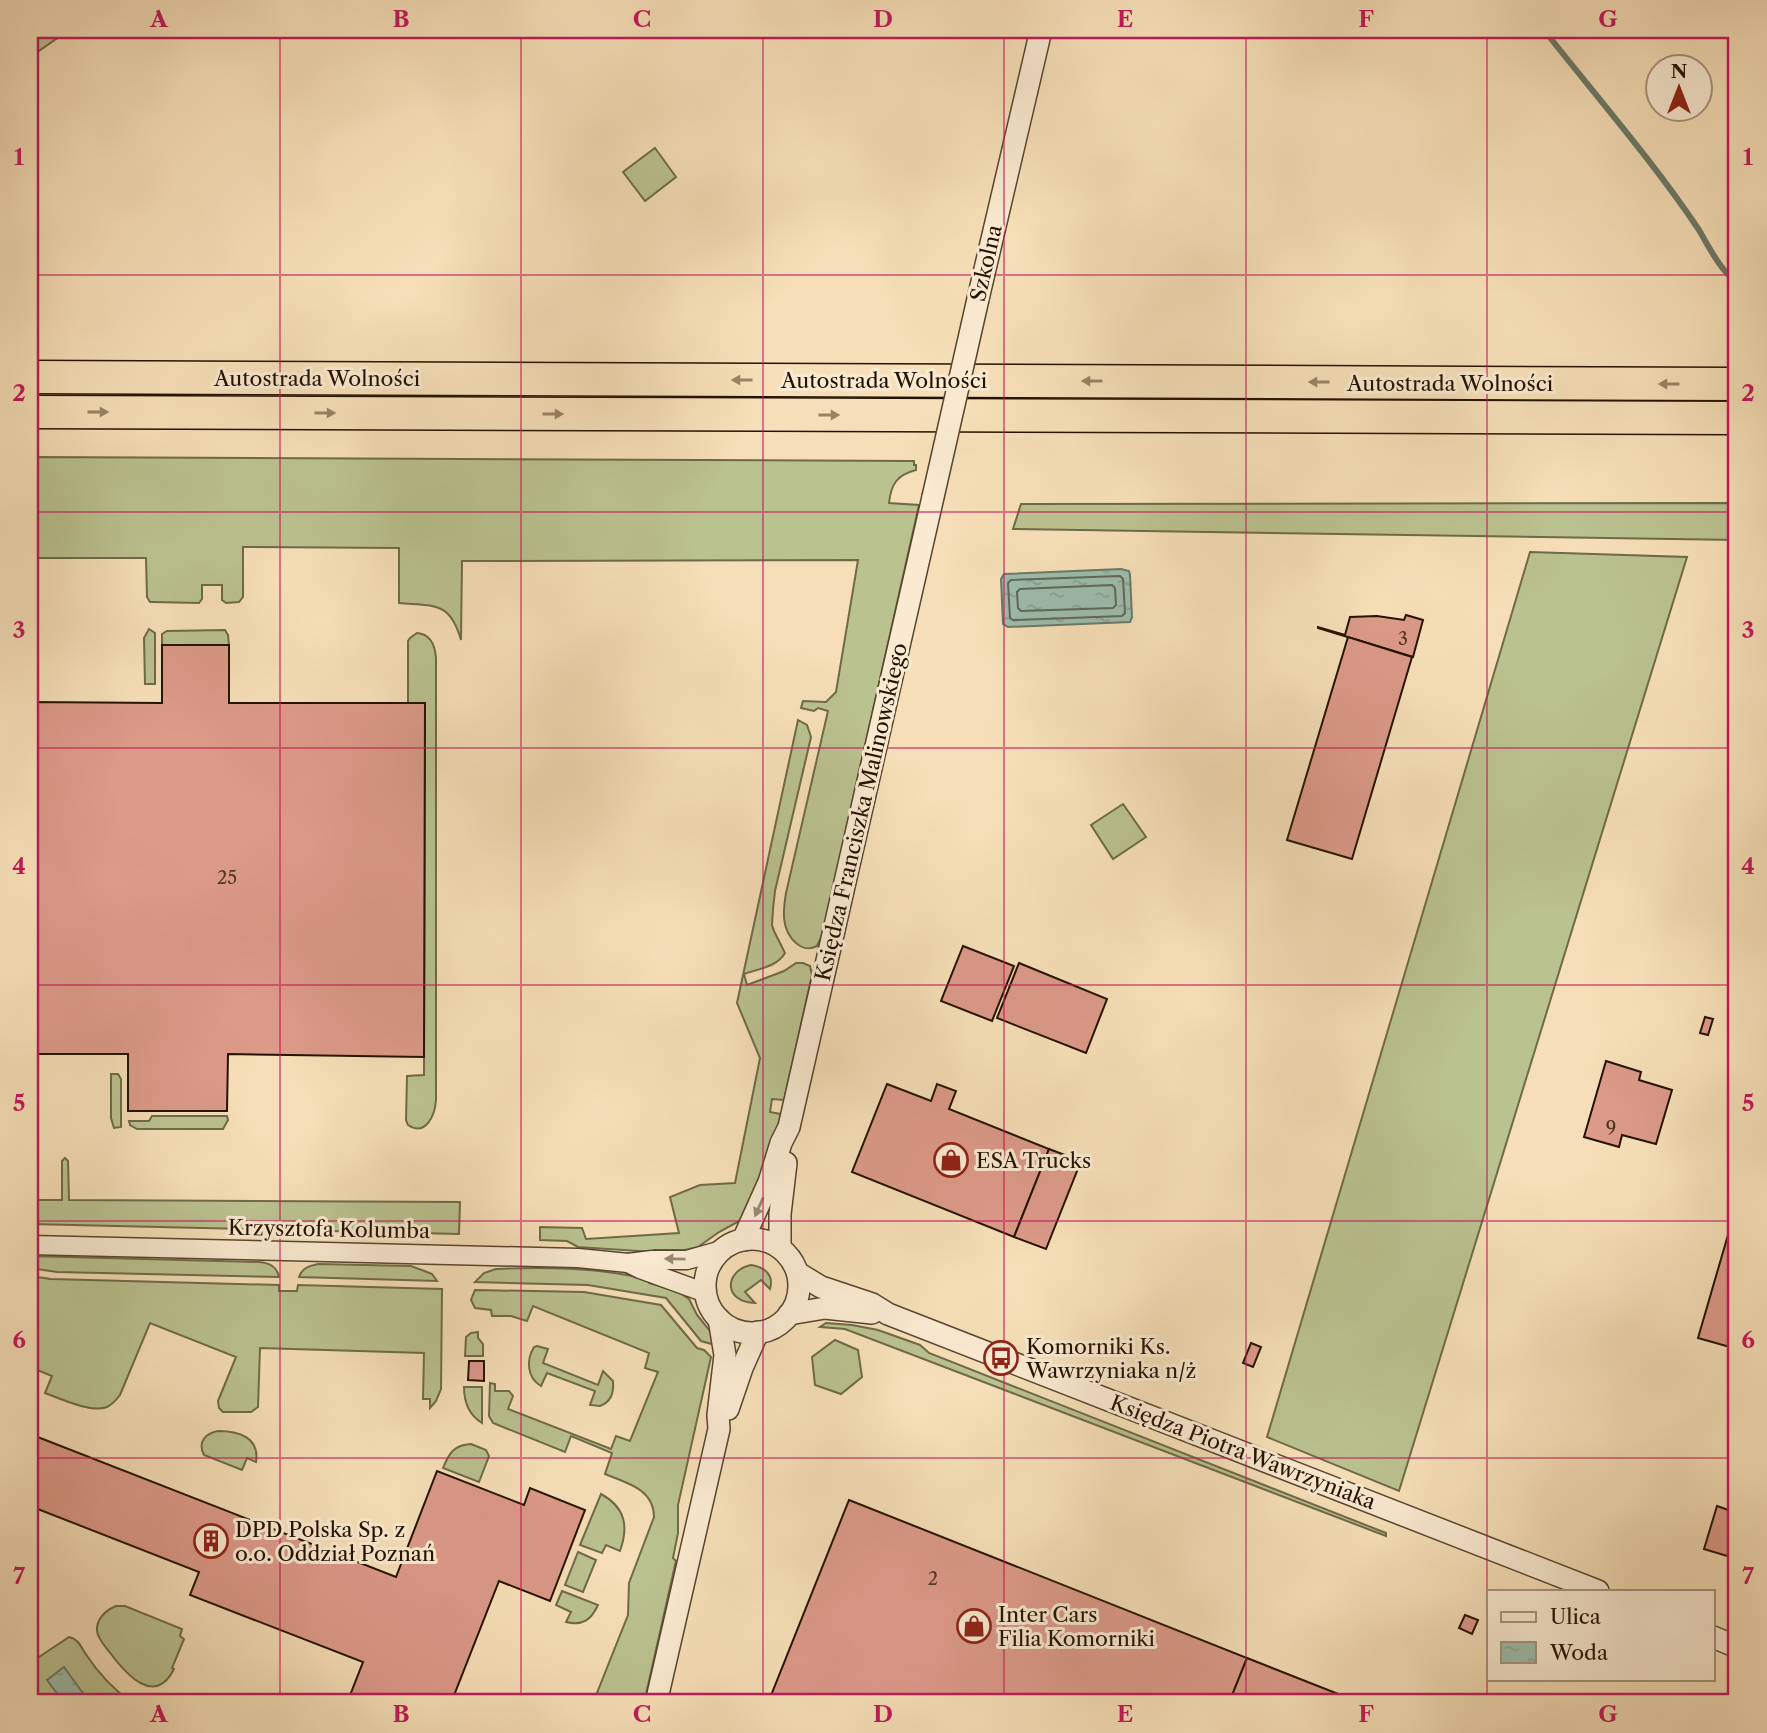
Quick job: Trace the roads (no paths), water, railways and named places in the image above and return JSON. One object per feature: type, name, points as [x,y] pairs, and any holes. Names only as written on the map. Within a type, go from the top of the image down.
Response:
[{"type":"highway","name":"Autostrada Wolności","points":[[30,377],[1737,384]]},
{"type":"highway","name":"Autostrada Wolności","points":[[30,412],[1737,418]]},
{"type":"street","name":"Szkolna","points":[[933,497],[1041,30]]},
{"type":"street","name":"Księdza Franciszka Malinowskiego","points":[[780,1248],[780,1214],[789,1127],[933,497]]},
{"type":"street","name":"Księdza Franciszka Malinowskiego","points":[[743,1240],[769,1182],[789,1127]]},
{"type":"street","points":[[743,1240],[767,1241],[780,1248],[791,1259],[798,1273],[796,1304],[780,1323],[770,1329],[745,1332],[731,1328],[719,1319],[710,1307],[706,1293],[705,1281],[714,1259],[722,1250],[743,1240]]},
{"type":"street","name":"Krzysztofa Kolumba","points":[[30,1245],[555,1258],[628,1263],[664,1259],[687,1260],[722,1250]]},
{"type":"street","name":"Krzysztofa Kolumba","points":[[628,1263],[706,1293]]},
{"type":"street","name":"Księdza Piotra Wawrzyniaka","points":[[798,1273],[821,1287],[872,1304],[888,1314],[1595,1590]]},
{"type":"street","name":"Księdza Piotra Wawrzyniaka","points":[[789,1314],[825,1308],[888,1314]]},
{"type":"street","points":[[719,1319],[725,1355],[718,1415],[719,1429]]},
{"type":"street","points":[[656,1703],[719,1429],[758,1332]]},
{"type":"street","points":[[1714,1637],[1737,1647]]},
{"type":"water","points":[[1121,569],[1129,571],[1130,575],[1130,622],[1008,627],[1003,624],[1001,579],[1004,574]]},
{"type":"water","points":[[64,1667],[90,1703],[64,1703],[47,1680]]},
{"type":"waterway","points":[[1544,30],[1662,178],[1721,266],[1737,281]]},
{"type":"place","name":"ESA Trucks","points":[[951,1160]]},
{"type":"place","name":"Komorniki Ks. Wawrzyniaka n/ż","points":[[1001,1358]]},
{"type":"place","name":"DPD Polska Sp. z o.o. Oddział Poznań","points":[[211,1541]]},
{"type":"place","name":"Inter Cars Filia Komorniki","points":[[974,1626]]}]
